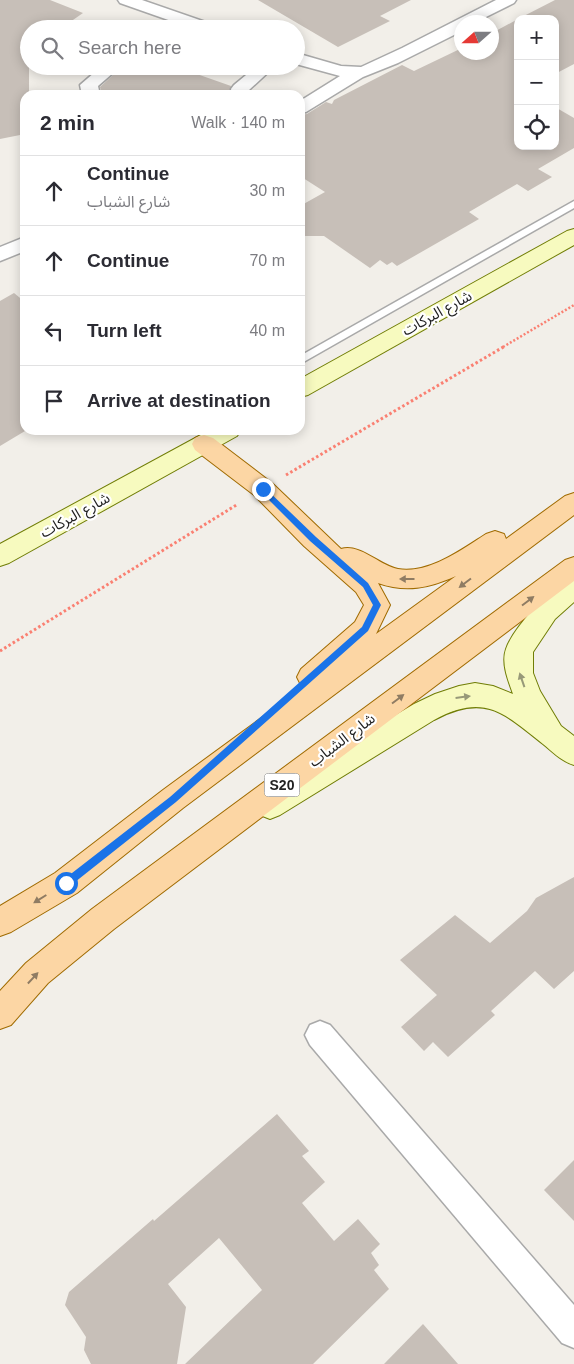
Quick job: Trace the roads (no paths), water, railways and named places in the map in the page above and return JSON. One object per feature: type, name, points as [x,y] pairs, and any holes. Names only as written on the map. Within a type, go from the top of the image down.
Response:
[{"type":"main road","points":[[173,799],[365,629],[377,605],[365,585],[313,539],[263,489],[204,444]]},
{"type":"main road","points":[[313,539],[378,573],[405,580],[426,577],[466,558],[574,494]]},
{"type":"main road","points":[[0,922],[66,883],[173,799],[574,502]]},
{"type":"main road","name":"شارع الشباب","points":[[0,1014],[37,974],[103,919],[574,567]]},
{"type":"street","points":[[126,0],[186,20]]},
{"type":"street","points":[[479,15],[508,0]]},
{"type":"street","points":[[170,20],[175,16]]},
{"type":"street","points":[[305,105],[357,73],[375,67],[454,28]]},
{"type":"street","points":[[305,61],[332,70],[357,73]]},
{"type":"street","points":[[90,90],[89,85],[102,75]]},
{"type":"street","points":[[240,90],[256,75]]},
{"type":"street","name":"شارع البركات","points":[[305,386],[574,236]]},
{"type":"street","points":[[0,255],[20,245]]},
{"type":"street","name":"شارع البركات","points":[[0,556],[220,435]]},
{"type":"street","points":[[564,745],[528,696],[519,673],[519,650],[546,612],[574,587]]},
{"type":"street","points":[[180,862],[397,728],[448,699],[484,695],[507,702],[564,745]]},
{"type":"street","points":[[320,1035],[574,1331]]},
{"type":"lane","points":[[305,358],[574,204]]}]
